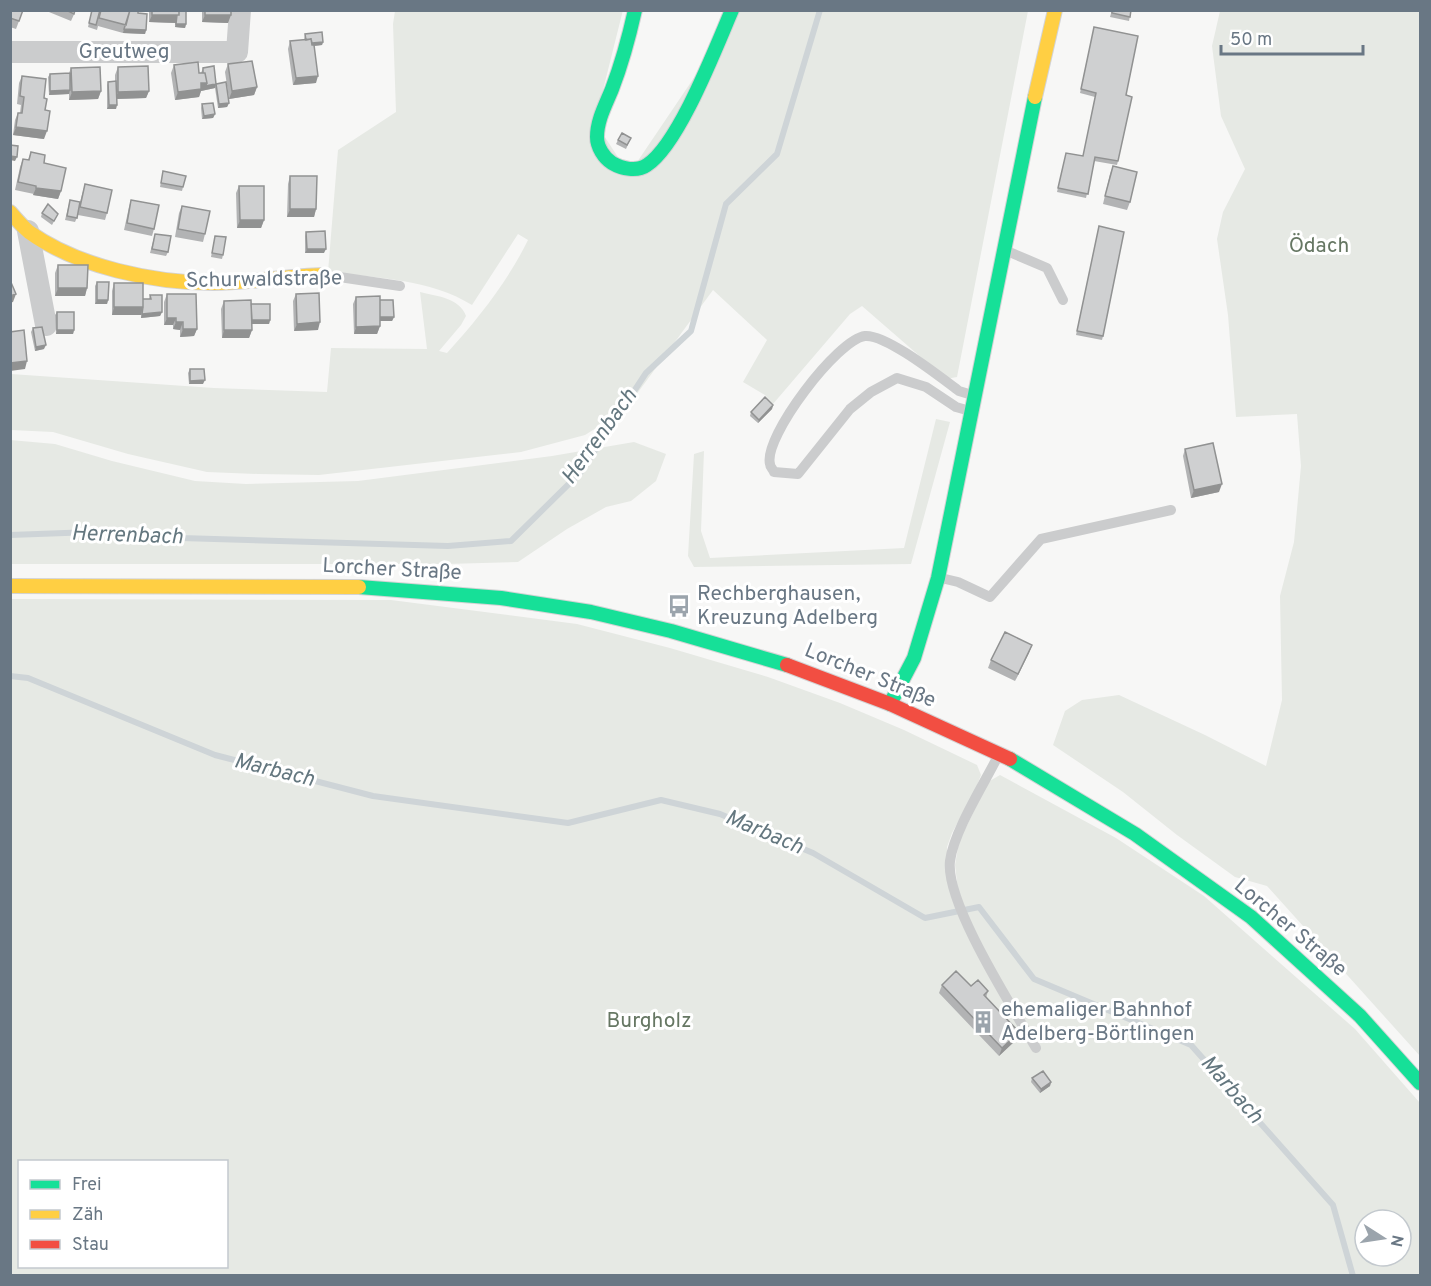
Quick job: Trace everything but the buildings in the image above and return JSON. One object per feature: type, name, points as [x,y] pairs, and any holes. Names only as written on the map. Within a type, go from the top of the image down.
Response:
[{"type":"main road","points":[[635,10],[630,33],[600,120],[597,141],[609,161],[619,167],[629,169],[639,169],[652,161],[676,130],[732,10]]},
{"type":"main road","points":[[890,704],[914,658],[938,578],[1042,61],[1055,10]]},
{"type":"main road","name":"Schurwaldstraße","points":[[10,212],[28,231],[72,256],[168,280],[213,283],[323,275]]},
{"type":"main road","name":"Lorcher Straße","points":[[10,586],[374,586],[501,598],[591,612],[671,631],[794,667],[890,704],[1000,753],[1135,834],[1251,917],[1360,1016],[1420,1083]]},
{"type":"street","name":"Greutweg","points":[[10,52],[237,52],[240,10]]},
{"type":"street","points":[[28,231],[46,325]]},
{"type":"lane","points":[[1004,249],[1047,268],[1063,300]]},
{"type":"lane","name":"Schurwaldstraße","points":[[323,275],[400,286]]},
{"type":"lane","points":[[971,412],[956,407],[927,387],[897,378],[871,392],[850,409],[798,474],[774,472],[769,463],[773,443],[789,412],[846,344],[863,336],[886,340],[959,391],[975,396]]},
{"type":"lane","points":[[938,578],[958,582],[990,597],[1041,539],[1171,510]]},
{"type":"lane","points":[[1000,753],[955,841],[950,862],[952,884],[970,930],[1036,1048]]},
{"type":"green space","points":[[623,10],[595,122],[629,174],[739,11],[1028,11],[957,377],[946,379],[862,306],[850,314],[773,404],[765,395],[743,382],[767,340],[713,290],[625,410],[585,435],[521,452],[319,475],[207,472],[128,454],[53,432],[11,430],[11,374],[214,388],[327,392],[331,348],[427,349],[420,292],[459,305],[466,316],[439,351],[447,353],[492,299],[528,240],[518,234],[472,305],[456,296],[421,285],[384,278],[328,272],[338,150],[396,112],[393,24],[395,11]]},
{"type":"green space","name":"Ödach","points":[[1220,11],[1420,11],[1420,1056],[1267,886],[1235,877],[1123,792],[1053,745],[1065,711],[1082,700],[1119,695],[1266,766],[1282,700],[1280,596],[1294,542],[1301,466],[1297,414],[1236,417],[1228,315],[1217,239],[1223,212],[1245,169],[1221,116],[1212,46]]},
{"type":"green space","points":[[936,419],[950,422],[911,564],[694,567],[688,556],[694,454],[704,451],[701,531],[710,558],[904,548]]},
{"type":"green space","points":[[10,440],[55,444],[112,461],[195,481],[246,484],[358,481],[552,456],[634,442],[666,454],[656,481],[631,501],[606,507],[567,529],[518,562],[11,564]]},
{"type":"green space","name":"Burgholz","points":[[10,599],[391,600],[577,624],[768,677],[840,703],[977,765],[981,775],[947,847],[947,866],[958,890],[955,865],[959,842],[988,782],[1000,775],[1116,838],[1204,896],[1355,1029],[1420,1103],[1420,1275],[11,1275]]},
{"type":"waterway","name":"Herrenbach","points":[[10,535],[120,531],[181,538],[448,546],[511,541],[580,473],[646,373],[691,331],[726,204],[777,154],[820,10]]},
{"type":"waterway","name":"Marbach","points":[[10,676],[28,678],[215,755],[373,796],[568,823],[661,800],[720,814],[813,853],[925,918],[979,907],[1034,979],[1191,1045],[1333,1205],[1353,1276]]},
{"type":"traffic: fast","points":[[635,10],[619,69],[597,131],[597,141],[609,161],[630,169],[647,165],[672,137],[696,94],[732,10]]},
{"type":"traffic: fast","points":[[890,704],[914,658],[938,578],[1035,97]]},
{"type":"traffic: fast","points":[[359,587],[501,598],[591,612],[671,631],[787,665]]},
{"type":"traffic: fast","points":[[1010,759],[1135,834],[1251,917],[1360,1016],[1420,1083]]},
{"type":"traffic: slow","points":[[1035,97],[1055,10]]},
{"type":"traffic: slow","points":[[10,212],[29,232],[49,244],[70,255],[117,271],[166,280],[213,283],[323,275]]},
{"type":"traffic: slow","points":[[10,586],[359,587]]},
{"type":"traffic: jam","points":[[787,665],[890,704],[1010,759]]},
{"type":"place","name":"Rechberghausen, Kreuzung Adelberg","points":[[679,606]]},
{"type":"place","name":"ehemaliger Bahnhof Adelberg-Börtlingen","points":[[983,1022]]}]
